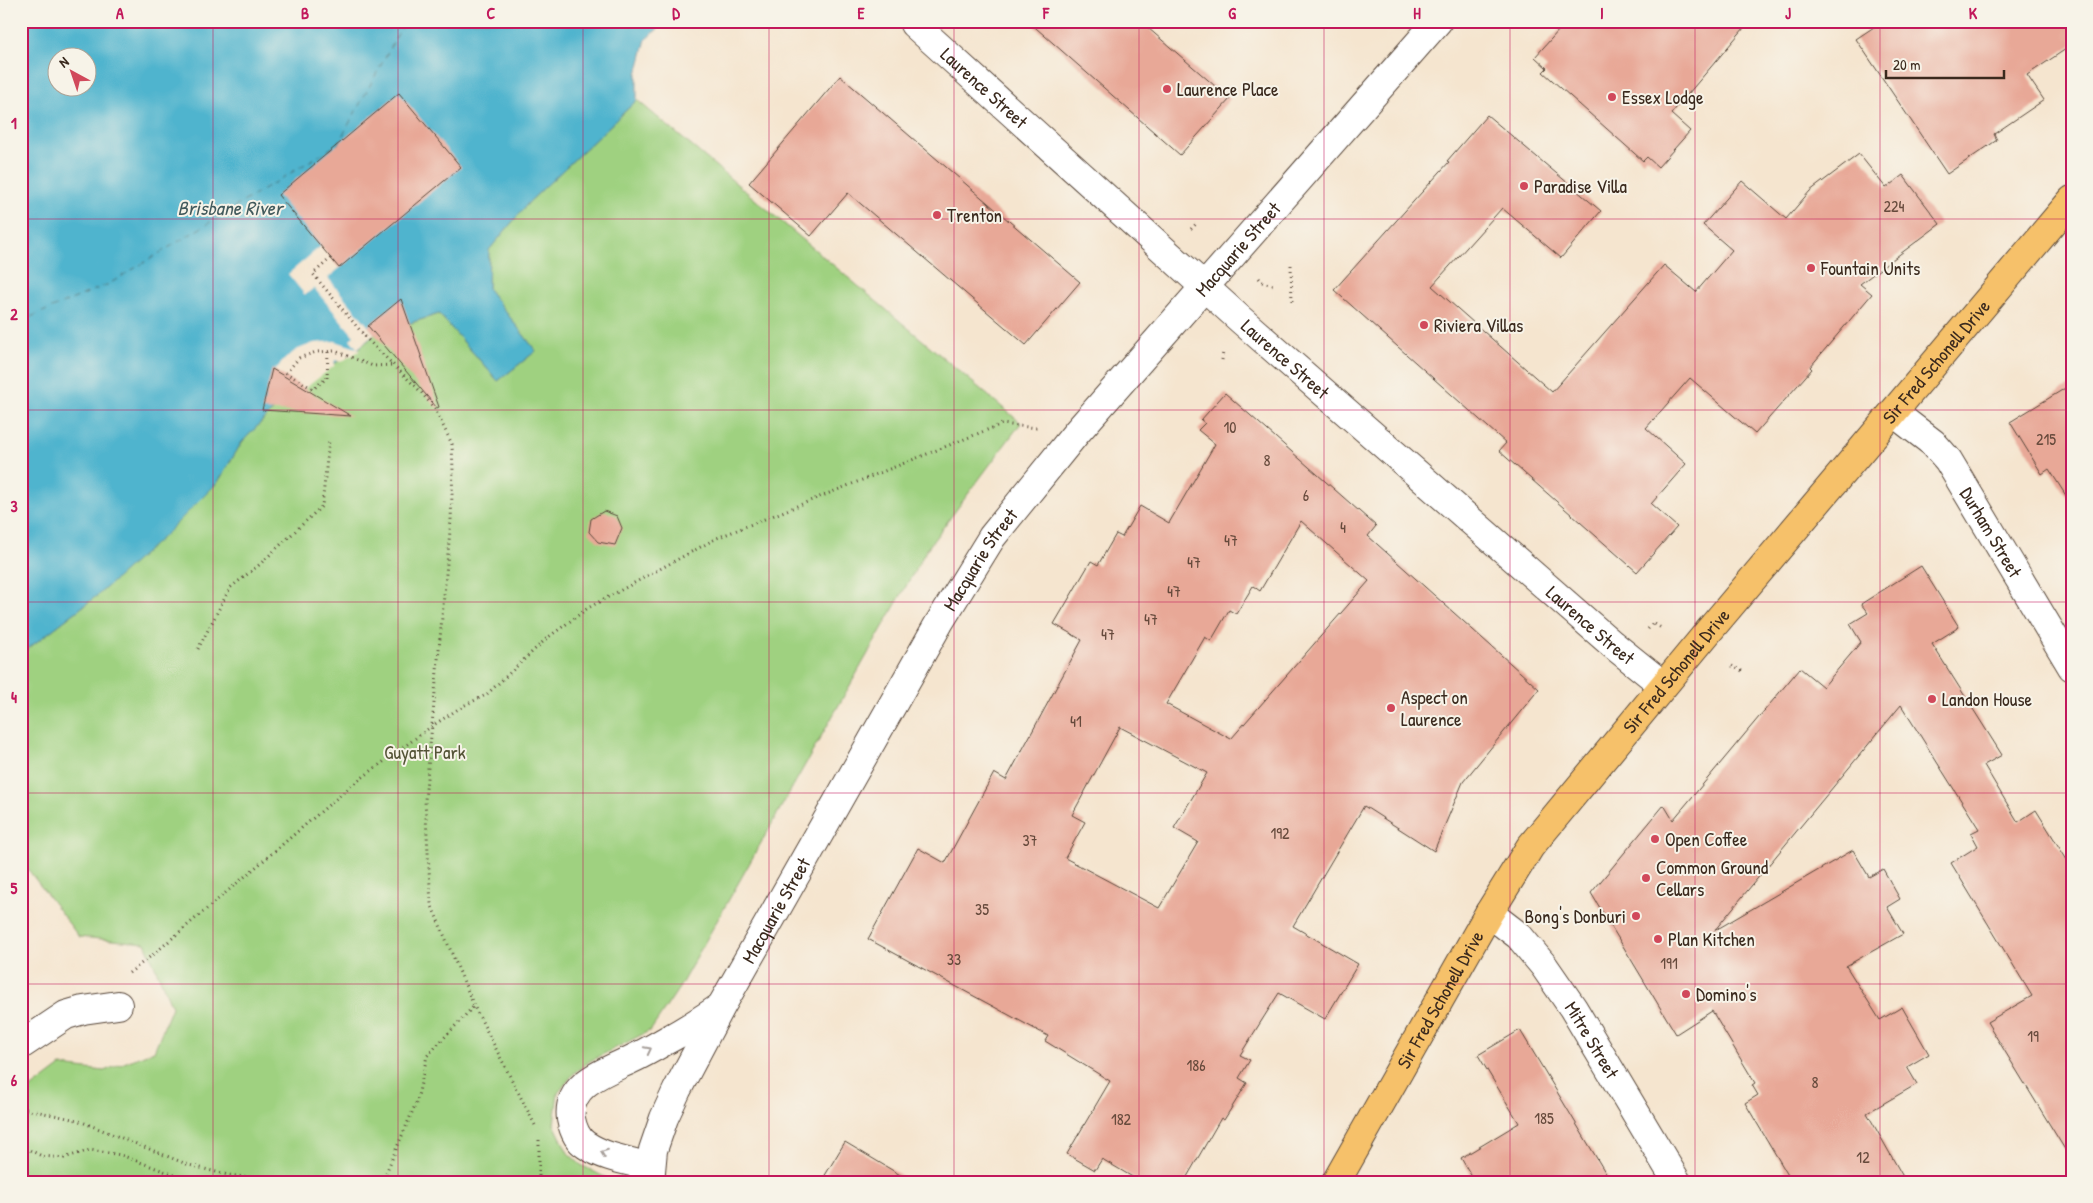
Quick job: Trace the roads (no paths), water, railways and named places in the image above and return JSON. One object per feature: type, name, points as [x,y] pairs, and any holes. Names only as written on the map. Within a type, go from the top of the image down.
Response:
[{"type":"main road","name":"Sir Fred Schonell Drive","points":[[1336,1182],[1490,912],[1530,847],[1663,685],[2072,200]]},
{"type":"street","name":"Macquarie Street","points":[[651,1174],[653,1150],[668,1111],[722,1006],[934,632],[992,537],[1077,432],[1438,21]]},
{"type":"street","name":"Laurence Street","points":[[914,24],[1204,287],[1612,644],[1663,685]]},
{"type":"street","name":"Durham Street","points":[[1894,413],[1937,447],[1948,460],[2072,667]]},
{"type":"street","name":"Mitre Street","points":[[1490,912],[1519,936],[1549,973],[1573,1008],[1677,1182]]},
{"type":"street","points":[[21,1045],[66,1016],[83,1010],[118,1005]]},
{"type":"street","points":[[651,1174],[585,1145],[572,1123],[570,1111],[573,1098],[584,1085],[597,1075],[678,1034],[722,1006]]},
{"type":"water","name":"Brisbane River","points":[[21,21],[667,21],[646,39],[637,74],[637,100],[529,202],[489,250],[488,289],[536,351],[498,381],[439,314],[375,334],[358,349],[322,371],[270,413],[242,442],[218,482],[165,535],[99,594],[21,654]]},
{"type":"place","name":"Laurence Place","points":[[1167,89]]},
{"type":"place","name":"Essex Lodge","points":[[1612,97]]},
{"type":"place","name":"Paradise Villa","points":[[1524,186]]},
{"type":"place","name":"Trenton","points":[[937,215]]},
{"type":"place","name":"Fountain Units","points":[[1811,268]]},
{"type":"place","name":"Riviera Villas","points":[[1424,325]]},
{"type":"place","name":"Landon House","points":[[1932,699]]},
{"type":"place","name":"Aspect on Laurence","points":[[1391,708]]},
{"type":"place","name":"Open Coffee","points":[[1655,839]]},
{"type":"place","name":"Common Ground Cellars","points":[[1646,878]]},
{"type":"place","name":"Bong's Donburi","points":[[1636,916]]},
{"type":"place","name":"Plan Kitchen","points":[[1658,939]]},
{"type":"place","name":"Domino's","points":[[1686,994]]},
{"type":"park label","name":"Guyatt Park","points":[[425,752]]}]
